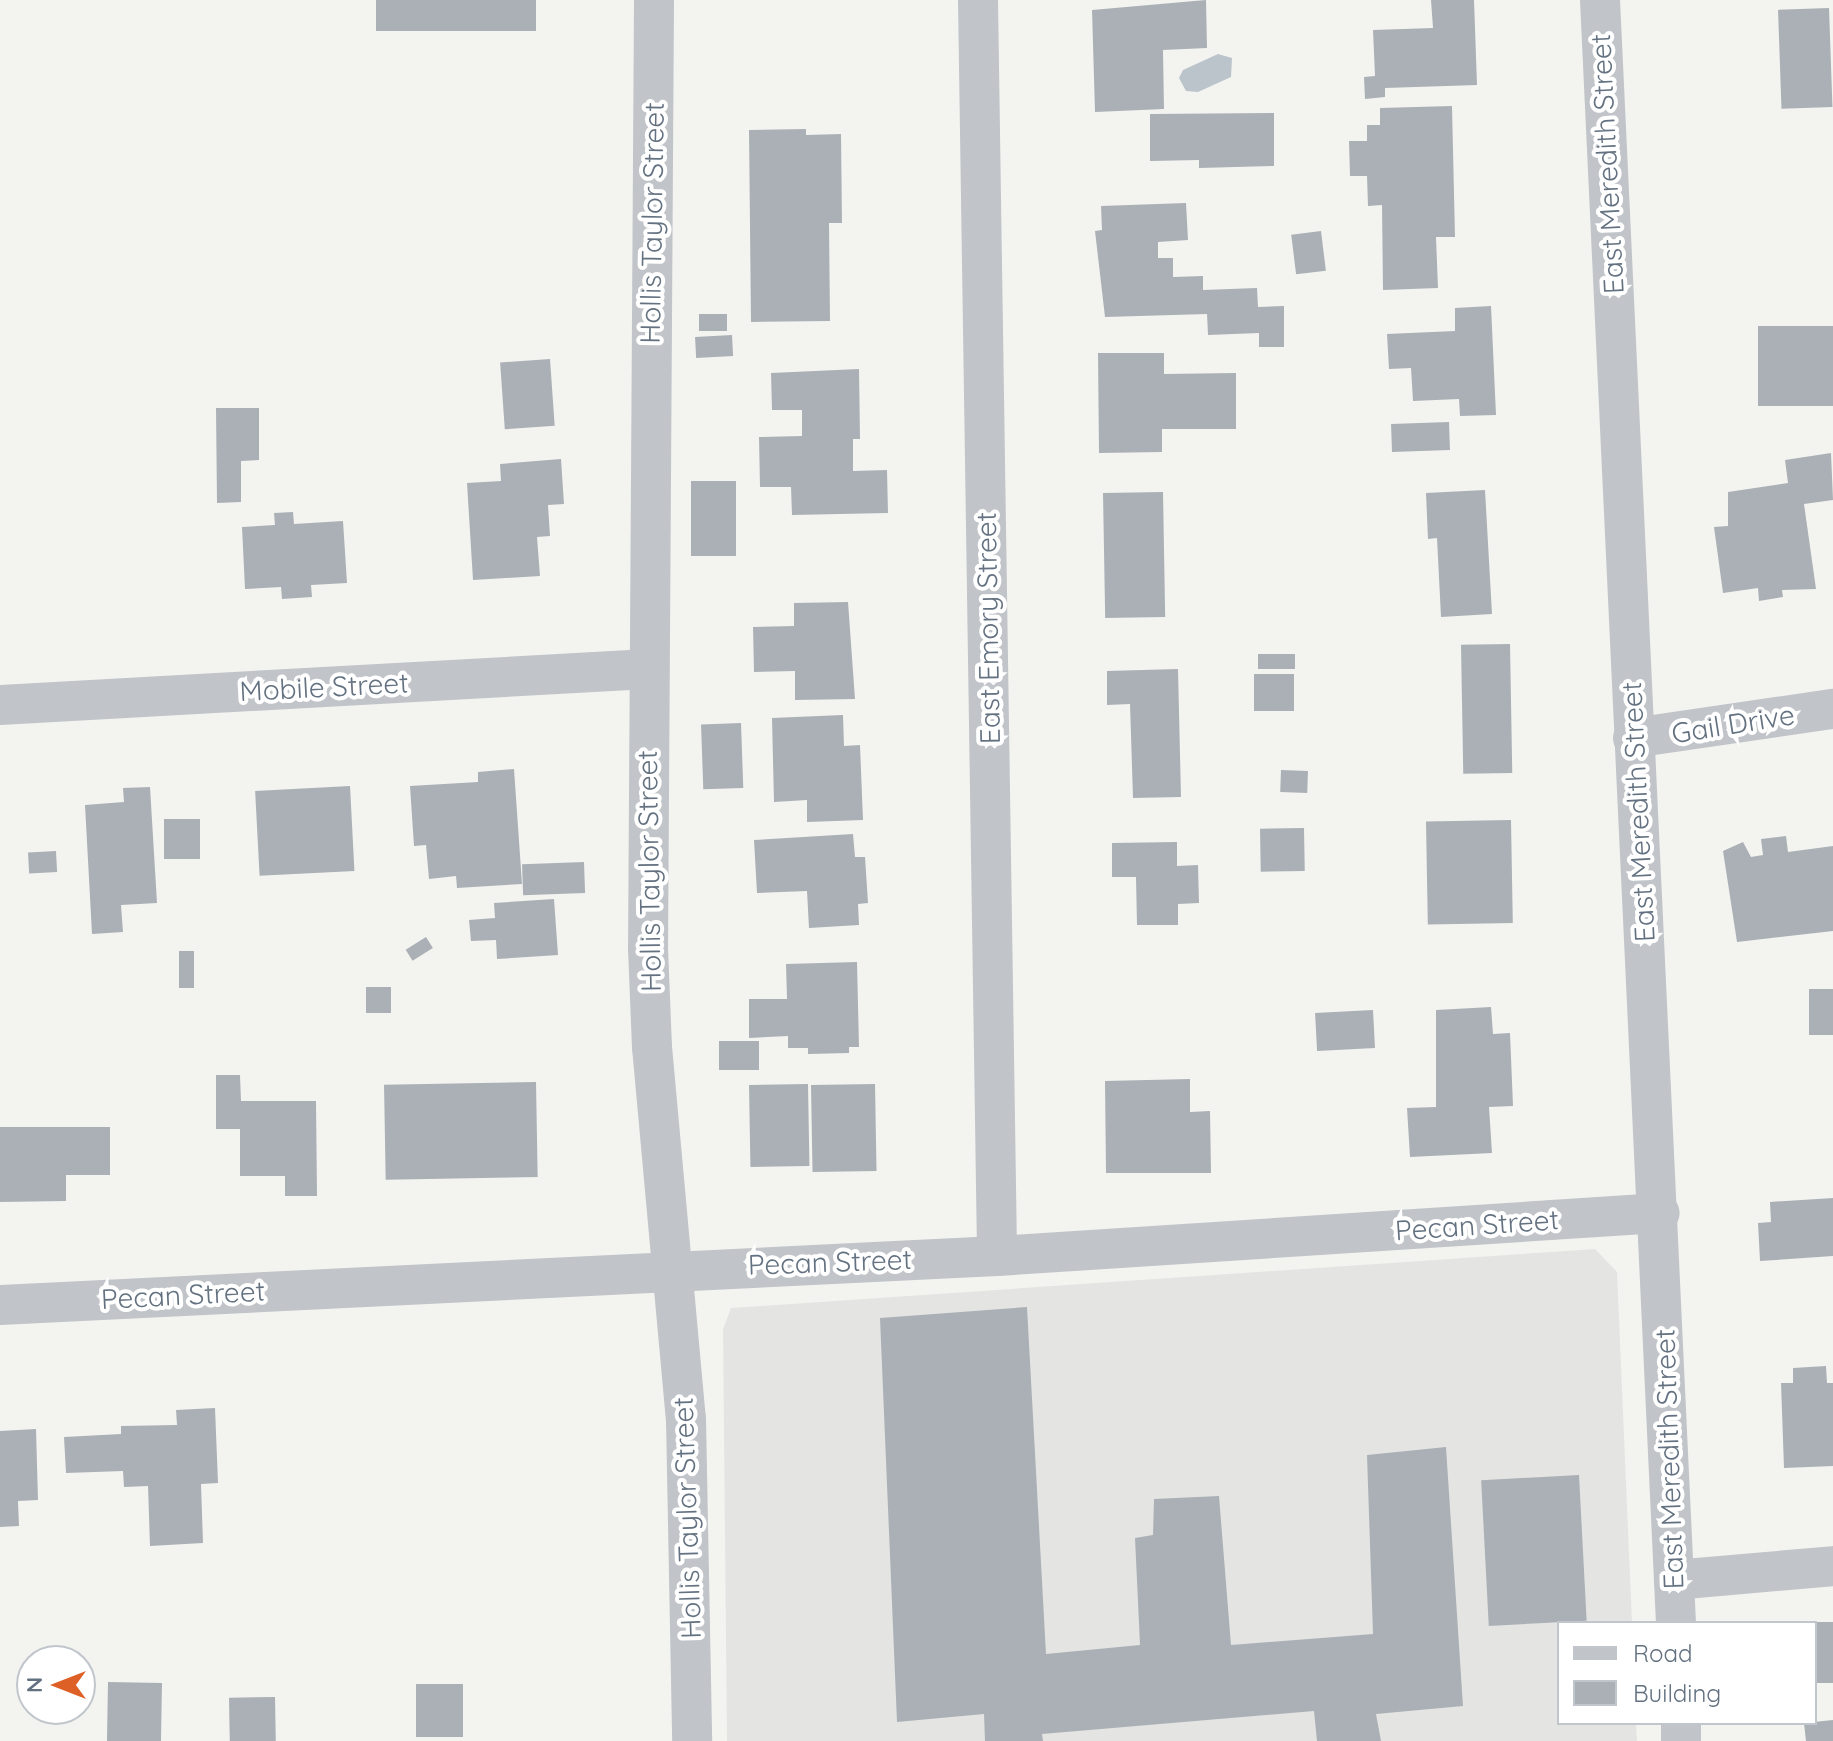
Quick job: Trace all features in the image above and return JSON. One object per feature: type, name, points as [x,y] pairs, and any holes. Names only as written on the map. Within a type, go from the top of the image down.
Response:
[{"type":"street","name":"Hollis Taylor Street","points":[[654,0],[648,669],[652,1047],[675,1268],[686,1419],[692,1741]]},
{"type":"street","name":"East Emory Street","points":[[978,0],[997,1256]]},
{"type":"street","name":"East Meredith Street","points":[[1600,0],[1633,738],[1660,1213],[1676,1621]]},
{"type":"street","name":"Mobile Street","points":[[0,705],[648,669]]},
{"type":"street","name":"Gail Drive","points":[[1633,738],[1833,709]]},
{"type":"street","name":"Pecan Street","points":[[0,1305],[675,1268],[997,1256],[1660,1213]]},
{"type":"street","points":[[1674,1580],[1833,1566]]},
{"type":"shaded area","points":[[1218,54],[1232,58],[1231,77],[1198,92],[1186,91],[1179,78],[1183,70]]},
{"type":"shaded area","points":[[1595,1249],[1617,1272],[1632,1621],[1557,1621],[1557,1725],[1636,1725],[1637,1741],[727,1741],[723,1329],[731,1308]]},
{"type":"building","points":[[376,0],[536,0],[536,31],[376,31]]},
{"type":"building","points":[[1206,0],[1207,48],[1163,50],[1164,109],[1095,112],[1092,10]]},
{"type":"building","points":[[1431,0],[1474,0],[1477,85],[1385,88],[1385,97],[1365,99],[1364,77],[1375,76],[1373,30],[1433,28]]},
{"type":"building","points":[[1829,8],[1832,107],[1781,109],[1778,10]]},
{"type":"building","points":[[1452,106],[1455,237],[1436,237],[1438,288],[1383,290],[1382,205],[1368,206],[1367,176],[1350,176],[1349,141],[1367,141],[1367,125],[1380,125],[1380,108]]},
{"type":"building","points":[[1274,113],[1274,166],[1199,168],[1199,160],[1150,161],[1150,114]]},
{"type":"building","points":[[806,129],[806,135],[841,134],[842,223],[829,223],[830,321],[751,322],[749,130]]},
{"type":"building","points":[[1186,203],[1188,240],[1158,242],[1158,258],[1173,258],[1173,277],[1203,276],[1203,290],[1257,288],[1258,307],[1284,306],[1284,347],[1259,347],[1259,333],[1208,335],[1207,314],[1105,317],[1095,231],[1102,230],[1101,206]]},
{"type":"building","points":[[1321,231],[1326,271],[1296,274],[1291,235]]},
{"type":"building","points":[[1491,306],[1496,415],[1460,416],[1459,399],[1413,401],[1411,368],[1389,369],[1387,334],[1455,331],[1455,308]]},
{"type":"building","points":[[699,314],[727,314],[727,331],[699,331]]},
{"type":"building","points":[[1758,326],[1833,326],[1833,406],[1758,406]]},
{"type":"building","points":[[732,335],[733,356],[696,358],[695,337]]},
{"type":"building","points":[[1098,353],[1164,353],[1164,374],[1236,373],[1236,429],[1162,429],[1162,452],[1099,453]]},
{"type":"building","points":[[550,359],[555,426],[505,429],[500,362]]},
{"type":"building","points":[[859,369],[860,439],[853,439],[853,471],[887,470],[888,513],[792,515],[791,487],[760,487],[759,437],[802,436],[802,410],[772,410],[771,373]]},
{"type":"building","points":[[216,408],[259,408],[259,460],[241,461],[241,502],[217,503]]},
{"type":"building","points":[[1449,422],[1450,450],[1392,452],[1391,424]]},
{"type":"building","points":[[1831,453],[1833,500],[1804,504],[1816,589],[1782,590],[1783,597],[1759,601],[1758,588],[1723,593],[1714,527],[1728,526],[1728,492],[1788,483],[1785,460]]},
{"type":"building","points":[[561,459],[564,504],[548,505],[550,536],[537,537],[540,576],[473,580],[467,483],[501,481],[500,464]]},
{"type":"building","points":[[691,481],[736,481],[736,556],[691,556]]},
{"type":"building","points":[[1485,490],[1492,614],[1441,617],[1437,538],[1428,539],[1426,493]]},
{"type":"building","points":[[1163,492],[1165,617],[1105,618],[1103,493]]},
{"type":"building","points":[[293,512],[294,524],[343,521],[347,583],[311,585],[312,597],[282,599],[281,587],[245,589],[242,527],[275,525],[274,513]]},
{"type":"building","points":[[848,602],[855,699],[795,700],[795,671],[754,672],[753,627],[794,626],[794,603]]},
{"type":"building","points":[[1510,644],[1512,773],[1463,774],[1461,645]]},
{"type":"building","points":[[1258,654],[1295,654],[1295,669],[1258,669]]},
{"type":"building","points":[[1178,669],[1181,797],[1133,798],[1130,704],[1107,705],[1107,671]]},
{"type":"building","points":[[1254,674],[1294,674],[1294,711],[1254,711]]},
{"type":"building","points":[[843,715],[844,746],[860,745],[863,820],[807,822],[807,800],[774,802],[772,718]]},
{"type":"building","points":[[741,723],[743,788],[703,789],[701,724]]},
{"type":"building","points":[[514,769],[522,884],[457,888],[456,876],[429,879],[426,845],[414,846],[410,786],[478,782],[478,772]]},
{"type":"building","points":[[1281,770],[1308,771],[1307,793],[1280,792]]},
{"type":"building","points":[[350,786],[354,871],[260,876],[255,791]]},
{"type":"building","points":[[150,787],[157,903],[121,905],[123,932],[92,934],[85,805],[124,802],[123,788]]},
{"type":"building","points":[[164,819],[200,819],[200,859],[164,859]]},
{"type":"building","points":[[1511,820],[1513,923],[1428,924],[1426,821]]},
{"type":"building","points":[[1304,828],[1305,871],[1261,872],[1260,829]]},
{"type":"building","points":[[853,834],[855,857],[865,857],[868,903],[858,904],[859,925],[809,928],[807,891],[757,893],[754,840]]},
{"type":"building","points":[[1786,836],[1788,852],[1833,846],[1833,931],[1737,942],[1723,851],[1743,842],[1751,857],[1763,855],[1761,839]]},
{"type":"building","points":[[1177,842],[1177,866],[1198,865],[1199,903],[1178,904],[1178,925],[1137,925],[1136,877],[1112,877],[1112,843]]},
{"type":"building","points":[[56,851],[57,872],[29,873],[28,852]]},
{"type":"building","points":[[584,862],[585,893],[523,895],[522,864]]},
{"type":"building","points":[[554,899],[558,955],[497,959],[496,940],[471,941],[469,920],[495,918],[494,903]]},
{"type":"building","points":[[426,937],[433,948],[413,961],[406,950]]},
{"type":"building","points":[[179,951],[194,951],[194,988],[179,988]]},
{"type":"building","points":[[857,962],[859,1047],[849,1047],[849,1053],[808,1054],[808,1048],[788,1048],[788,1036],[749,1038],[749,999],[787,999],[786,964]]},
{"type":"building","points":[[366,987],[391,987],[391,1013],[366,1013]]},
{"type":"building","points":[[1809,989],[1833,989],[1833,1035],[1809,1035]]},
{"type":"building","points":[[1491,1007],[1493,1034],[1510,1033],[1513,1106],[1489,1107],[1492,1153],[1410,1157],[1407,1108],[1436,1107],[1436,1010]]},
{"type":"building","points":[[1373,1010],[1375,1048],[1317,1051],[1315,1013]]},
{"type":"building","points":[[719,1041],[759,1041],[759,1070],[719,1070]]},
{"type":"building","points":[[216,1075],[240,1075],[241,1101],[316,1101],[317,1196],[285,1196],[285,1176],[240,1176],[240,1129],[216,1129]]},
{"type":"building","points":[[1190,1079],[1190,1112],[1210,1111],[1211,1173],[1106,1173],[1105,1081]]},
{"type":"building","points":[[536,1082],[538,1177],[386,1180],[384,1085]]},
{"type":"building","points":[[808,1084],[809,1166],[750,1167],[749,1085]]},
{"type":"building","points":[[875,1084],[877,1171],[813,1172],[811,1085]]},
{"type":"building","points":[[0,1127],[110,1127],[110,1175],[66,1175],[66,1201],[0,1202]]},
{"type":"building","points":[[1833,1198],[1833,1256],[1760,1261],[1758,1223],[1771,1222],[1770,1202]]},
{"type":"building","points":[[1027,1307],[1046,1654],[1140,1645],[1135,1538],[1153,1535],[1154,1499],[1219,1496],[1231,1645],[1373,1634],[1367,1455],[1446,1447],[1463,1706],[1376,1714],[1381,1741],[1317,1741],[1314,1711],[1042,1734],[1043,1741],[985,1741],[984,1714],[897,1722],[880,1318]]},
{"type":"building","points":[[1826,1366],[1827,1383],[1833,1383],[1833,1466],[1784,1468],[1781,1383],[1793,1383],[1793,1368]]},
{"type":"building","points":[[215,1408],[218,1483],[201,1484],[203,1543],[150,1546],[148,1486],[124,1487],[123,1471],[66,1473],[64,1437],[121,1434],[121,1426],[177,1425],[176,1410]]},
{"type":"building","points":[[36,1429],[38,1500],[18,1501],[19,1526],[0,1527],[0,1431]]},
{"type":"building","points":[[1579,1475],[1587,1621],[1489,1626],[1481,1480]]},
{"type":"building","points":[[1817,1622],[1833,1622],[1833,1683],[1817,1683]]},
{"type":"building","points":[[108,1682],[162,1683],[161,1741],[107,1741]]},
{"type":"building","points":[[416,1684],[463,1684],[463,1737],[416,1737]]},
{"type":"building","points":[[275,1697],[276,1741],[230,1741],[229,1698]]},
{"type":"building","points":[[1833,1720],[1833,1741],[1806,1741],[1804,1725],[1817,1725],[1817,1722]]}]
